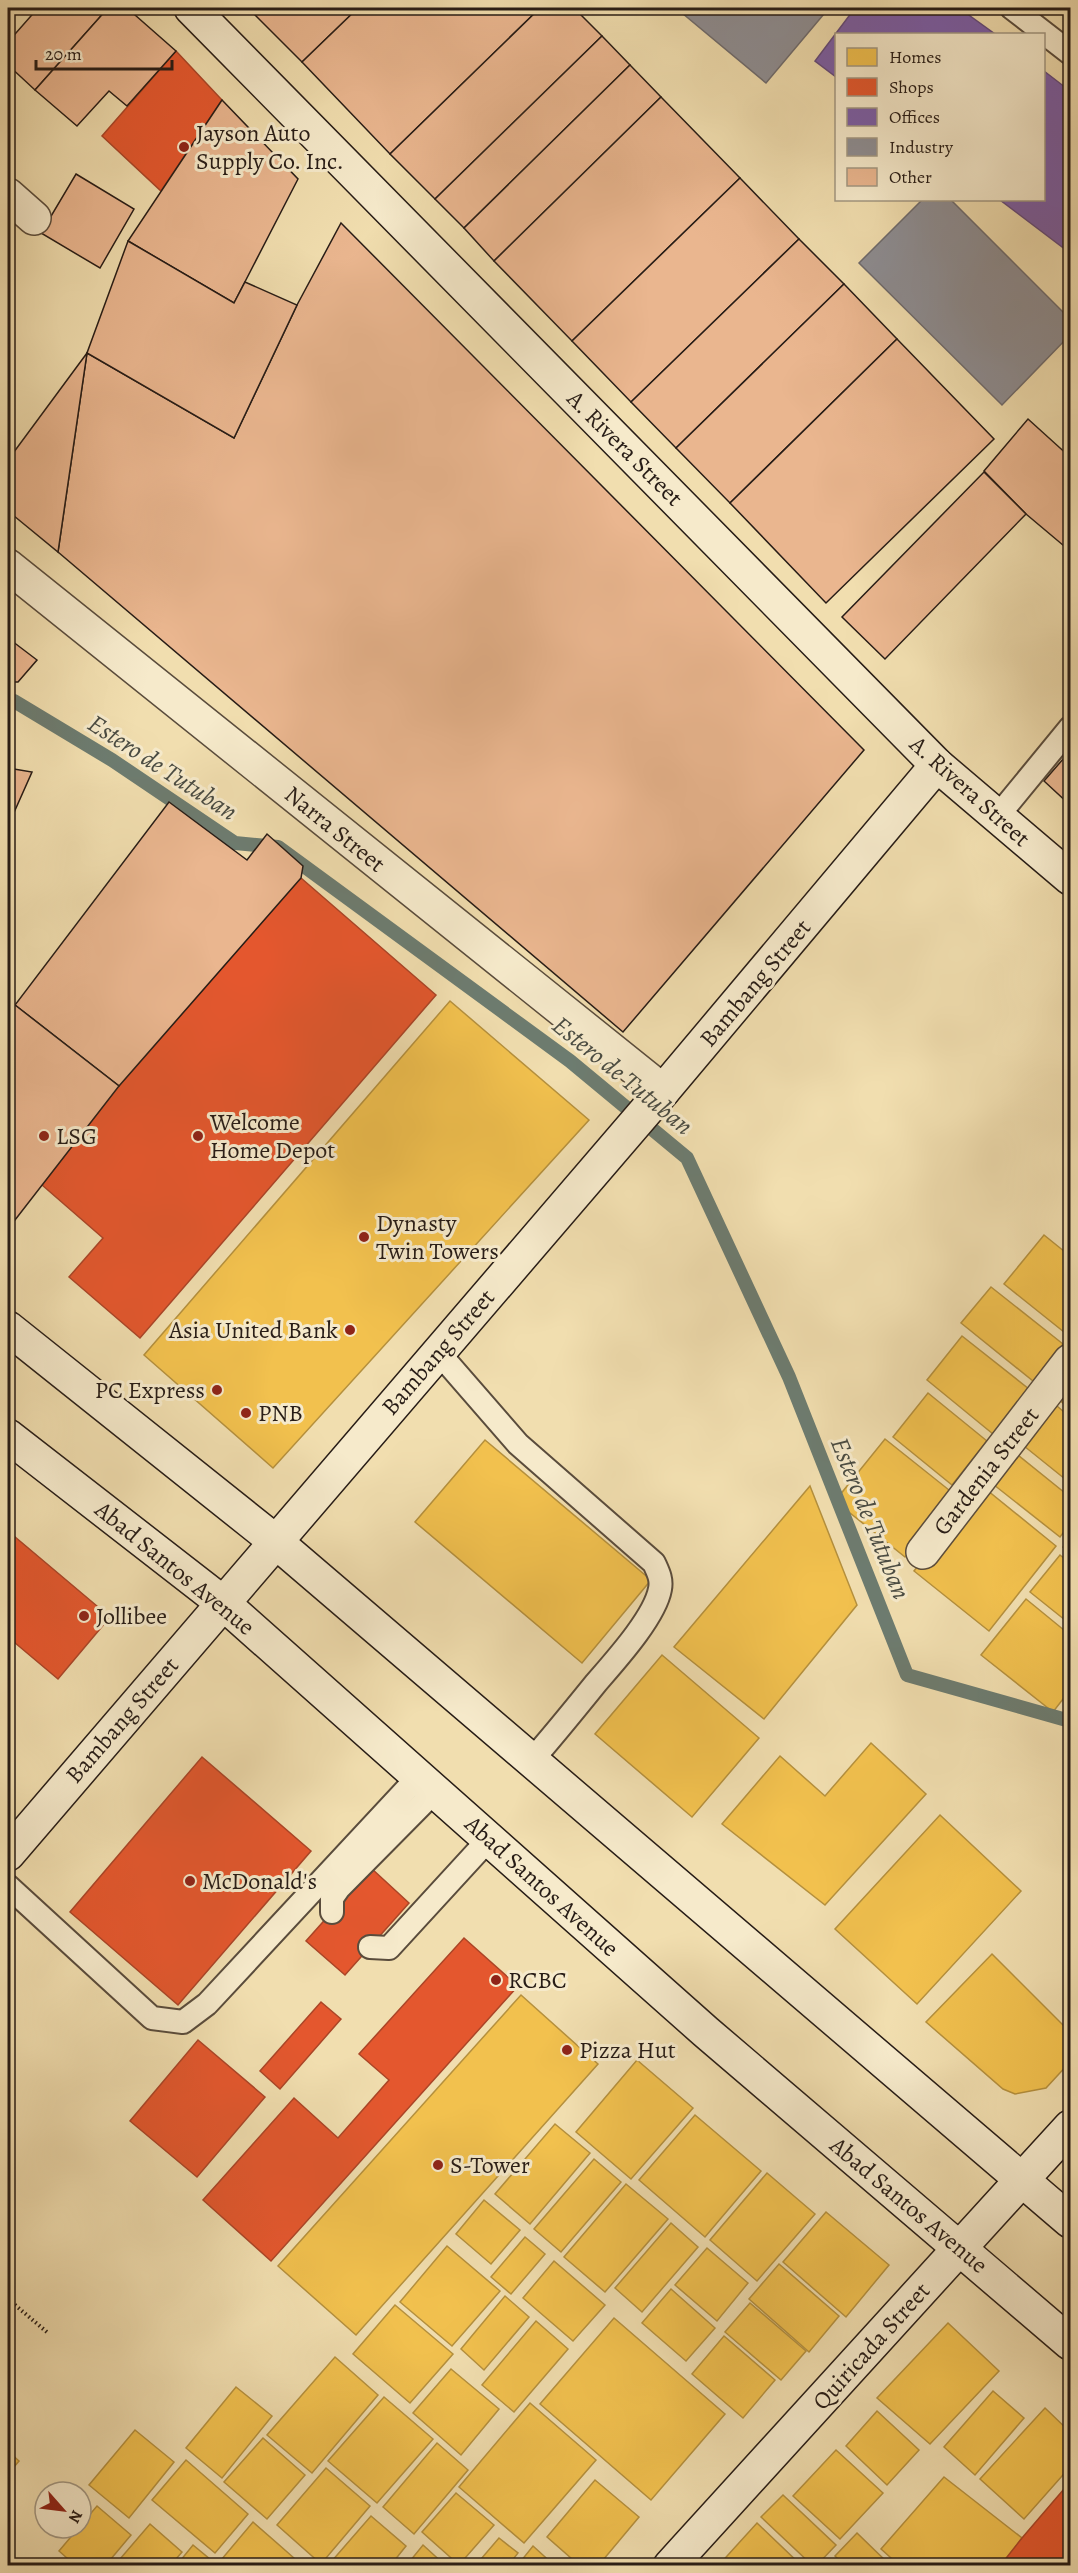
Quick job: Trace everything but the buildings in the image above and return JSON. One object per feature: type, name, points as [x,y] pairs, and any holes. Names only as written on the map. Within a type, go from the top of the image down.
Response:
[{"type":"street","name":"A. Rivera Street","points":[[191,8],[937,765],[1071,878]]},
{"type":"street","points":[[8,195],[34,218]]},
{"type":"street","name":"Narra Street","points":[[8,566],[655,1101]]},
{"type":"street","name":"Bambang Street","points":[[8,1854],[655,1101],[937,765]]},
{"type":"street","points":[[8,1328],[275,1541],[1021,2181],[1071,2221]]},
{"type":"street","name":"Gardenia Street","points":[[923,1552],[1071,1361]]},
{"type":"street","name":"Abad Santos Avenue","points":[[8,1436],[223,1603],[706,2032],[1071,2343]]},
{"type":"street","name":"Quiricada Street","points":[[670,2565],[1071,2127]]},
{"type":"lane","points":[[1012,8],[1045,33]]},
{"type":"lane","points":[[1045,33],[1071,53]]},
{"type":"lane","points":[[997,817],[1071,728]]},
{"type":"lane","points":[[438,1352],[518,1444],[654,1563],[661,1580],[660,1592],[652,1608],[627,1646],[532,1760]]},
{"type":"lane","points":[[8,1886],[152,2018],[183,2022],[207,2004],[427,1784]]},
{"type":"lane","points":[[332,1912],[332,1898],[339,1888],[427,1784]]},
{"type":"lane","points":[[370,1947],[389,1948],[489,1839]]},
{"type":"path","points":[[8,2298],[48,2333]]},
{"type":"waterway","name":"Estero de Tutuban","points":[[8,701],[14,701],[112,760],[235,843],[278,847],[570,1061],[687,1158],[789,1377],[907,1675],[1070,1721]]},
{"type":"place","name":"Jayson Auto Supply Co. Inc.","points":[[184,147]]},
{"type":"place","name":"LSG","points":[[44,1136]]},
{"type":"place","name":"Welcome Home Depot","points":[[198,1136]]},
{"type":"place","name":"Dynasty Twin Towers","points":[[364,1237]]},
{"type":"place","name":"Asia United Bank","points":[[350,1330]]},
{"type":"place","name":"PC Express","points":[[217,1390]]},
{"type":"place","name":"PNB","points":[[246,1413]]},
{"type":"place","name":"Jollibee","points":[[84,1616]]},
{"type":"place","name":"McDonald's","points":[[190,1881]]},
{"type":"place","name":"RCBC","points":[[496,1980]]},
{"type":"place","name":"Pizza Hut","points":[[567,2050]]},
{"type":"place","name":"S-Tower","points":[[438,2165]]}]
